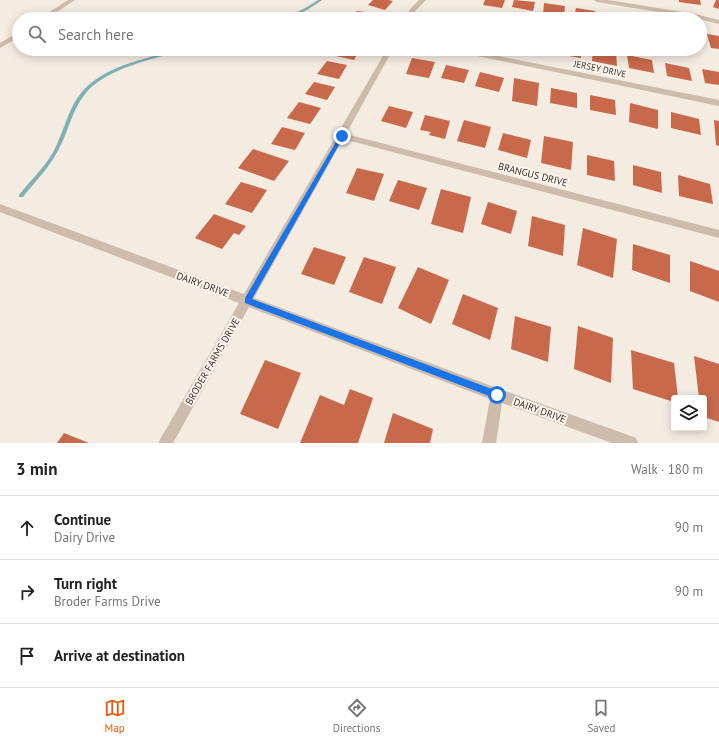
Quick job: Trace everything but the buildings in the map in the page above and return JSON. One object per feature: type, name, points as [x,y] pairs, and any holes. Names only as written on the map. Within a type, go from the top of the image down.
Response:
[{"type":"street","points":[[53,12],[72,0]]},
{"type":"street","points":[[411,12],[423,0]]},
{"type":"street","points":[[597,0],[670,12]]},
{"type":"street","points":[[707,19],[719,22]]},
{"type":"street","points":[[0,46],[12,38]]},
{"type":"street","name":"BRODER FARMS DRIVE","points":[[165,443],[342,136],[386,56]]},
{"type":"street","name":"JERSEY DRIVE","points":[[487,56],[719,103]]},
{"type":"street","name":"BRANGUS DRIVE","points":[[342,136],[719,234]]},
{"type":"street","name":"DAIRY DRIVE","points":[[0,208],[497,395],[631,443]]},
{"type":"street","points":[[489,443],[497,395]]},
{"type":"waterway","points":[[300,12],[320,0]]},
{"type":"waterway","points":[[21,196],[53,155],[74,106],[85,91],[102,77],[124,67],[160,56]]},
{"type":"route","points":[[342,136],[247,300],[497,395]]}]
